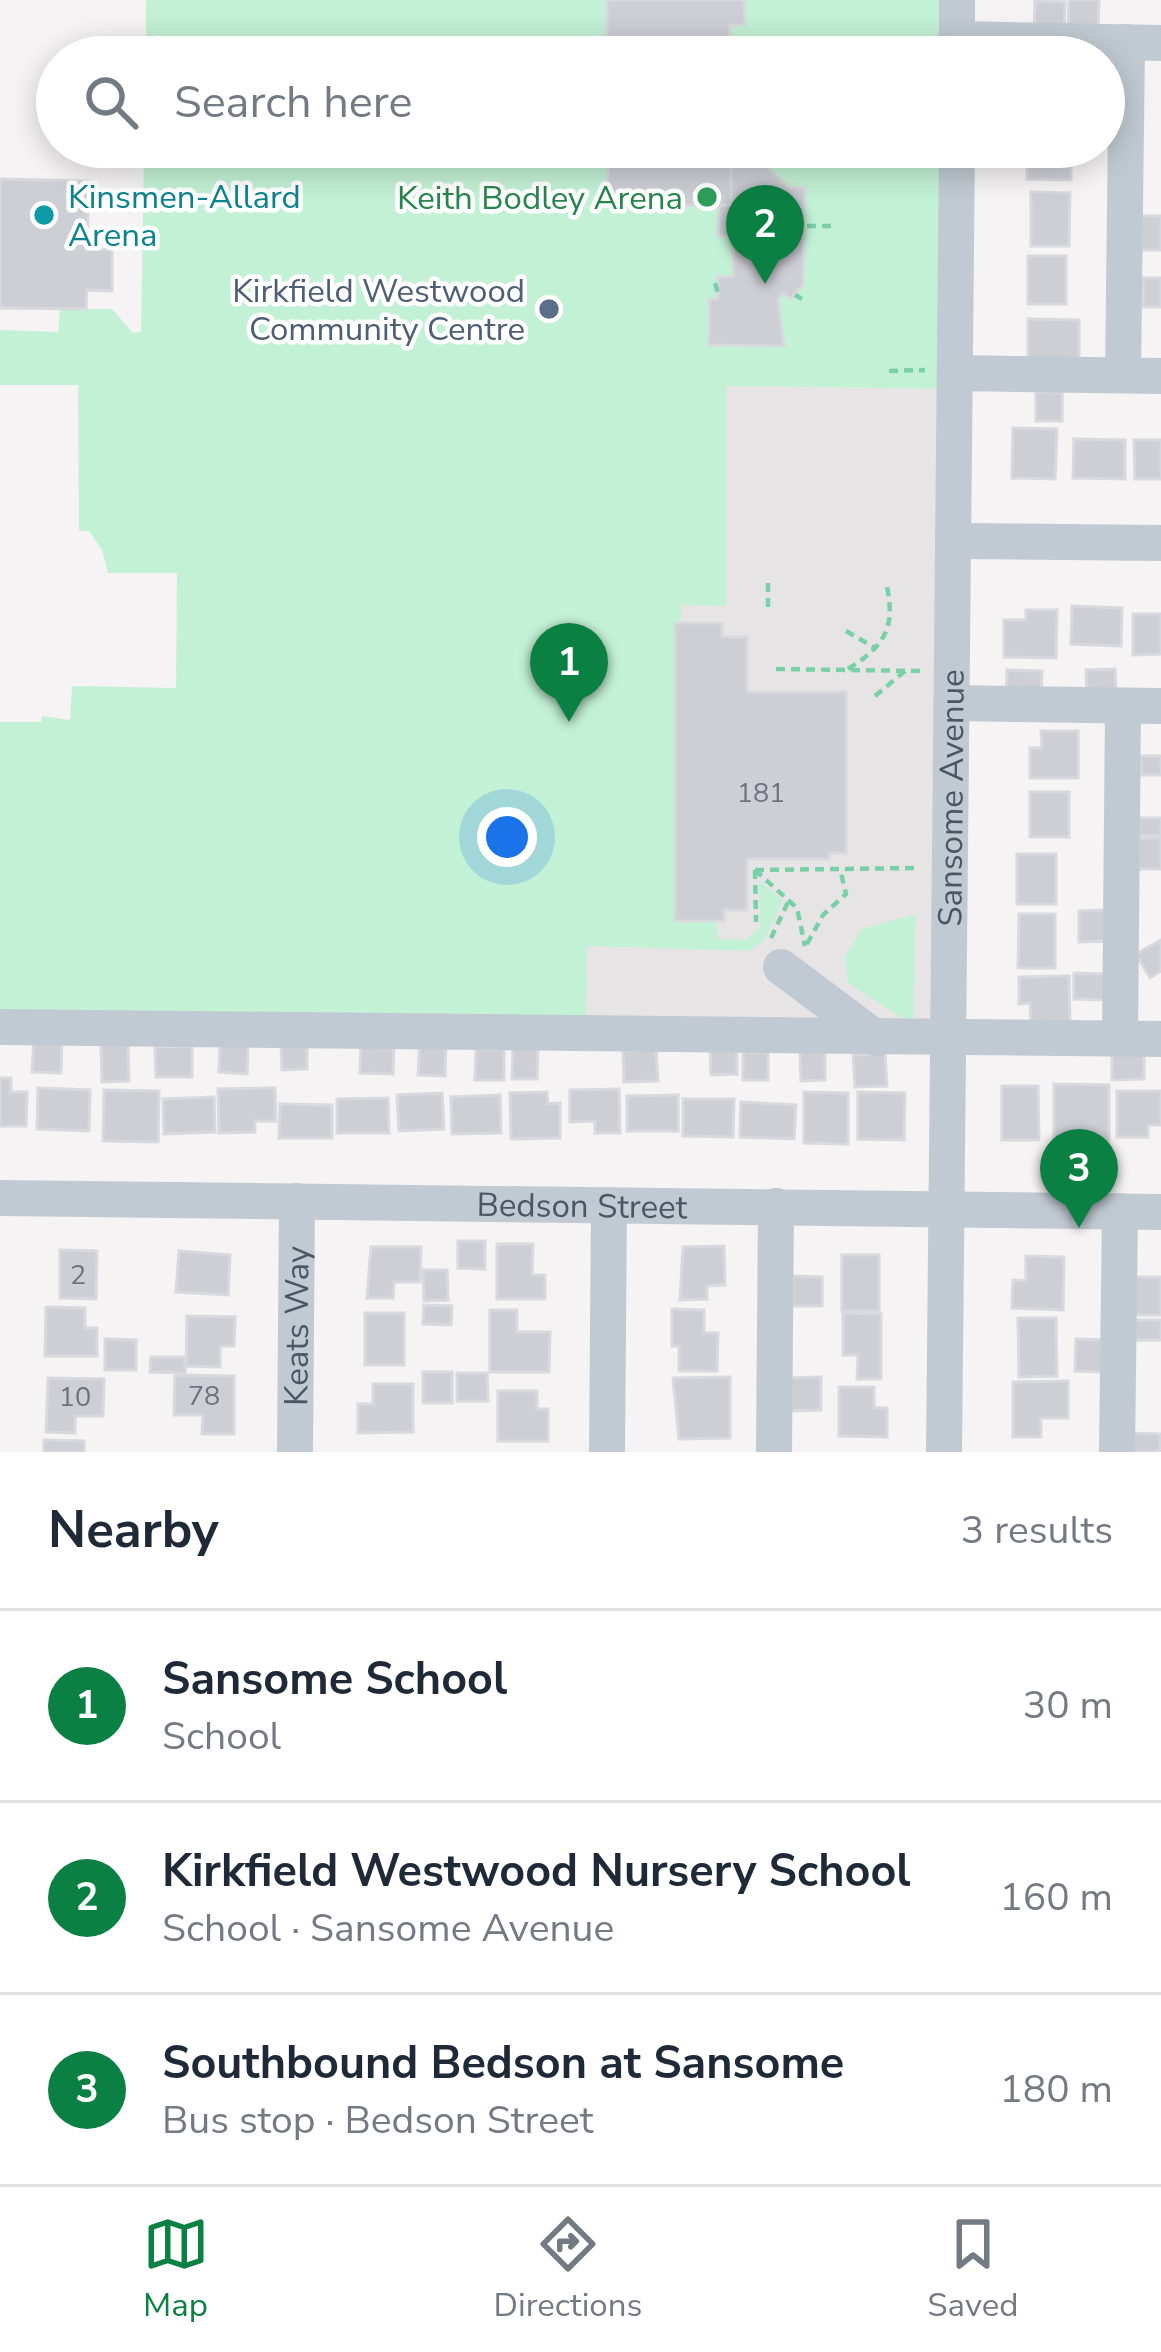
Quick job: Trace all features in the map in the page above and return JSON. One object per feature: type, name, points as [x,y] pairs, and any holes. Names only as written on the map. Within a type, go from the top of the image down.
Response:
[{"type":"street","points":[[957,0],[957,36]]},
{"type":"street","points":[[1124,375],[1144,42]]},
{"type":"street","name":"Sansome Avenue","points":[[944,1452],[957,168]]},
{"type":"street","points":[[955,373],[1161,376]]},
{"type":"street","points":[[954,541],[1161,543]]},
{"type":"street","points":[[952,688],[1161,706]]},
{"type":"street","points":[[1120,1038],[1123,706]]},
{"type":"street","points":[[773,957],[876,1037]]},
{"type":"street","points":[[0,1027],[1161,1039]]},
{"type":"street","name":"Bedson Street","points":[[0,1198],[1161,1212]]},
{"type":"street","name":"Keats Way","points":[[295,1452],[297,1202]]},
{"type":"street","points":[[607,1452],[609,1205]]},
{"type":"street","points":[[774,1452],[776,1206]]},
{"type":"street","points":[[1117,1452],[1120,1211]]},
{"type":"path","points":[[808,226],[831,226]]},
{"type":"path","points":[[715,283],[718,293]]},
{"type":"path","points":[[768,583],[768,607]]},
{"type":"path","points":[[847,670],[877,649],[892,625],[887,587]]},
{"type":"path","points":[[846,631],[877,649]]},
{"type":"path","points":[[776,669],[905,671],[952,688]]},
{"type":"path","points":[[875,696],[905,671]]},
{"type":"path","points":[[755,870],[919,868]]},
{"type":"path","points":[[755,870],[790,898],[804,928],[805,948],[823,915],[846,894],[839,869]]},
{"type":"path","points":[[755,870],[756,922]]},
{"type":"path","points":[[773,957],[790,898]]},
{"type":"shaded area","points":[[568,384],[955,389],[948,1038],[187,1029]]},
{"type":"green space","points":[[146,0],[957,0],[957,36],[146,36]]},
{"type":"green space","points":[[144,168],[957,168],[955,389],[726,386],[726,606],[681,605],[681,623],[675,624],[675,921],[717,921],[718,939],[746,940],[760,927],[759,881],[783,900],[763,942],[749,951],[587,946],[586,1016],[0,1022],[0,722],[41,722],[42,716],[70,720],[72,686],[176,688],[177,573],[108,573],[102,550],[89,531],[79,531],[78,385],[0,385],[0,330],[58,332],[60,309],[112,309],[133,333],[141,332]]},
{"type":"green space","points":[[916,914],[913,1025],[848,983],[845,957],[861,929]]},
{"type":"building","points":[[607,0],[744,0],[745,25],[730,25],[730,36],[607,36]]},
{"type":"building","points":[[1069,0],[1099,0],[1098,31],[1068,30]]},
{"type":"building","points":[[1035,1],[1065,2],[1064,33],[1034,32]]},
{"type":"building","points":[[608,168],[731,168],[731,205],[608,206]]},
{"type":"building","points":[[731,168],[769,168],[789,187],[805,188],[803,285],[790,299],[784,293],[778,299],[784,346],[709,345],[709,299],[718,299],[718,276],[733,277],[733,236],[718,236],[719,205],[731,205]]},
{"type":"building","points":[[1027,168],[1071,168],[1071,180],[1027,179]]},
{"type":"building","name":"Kinsmen-Allard Arena","points":[[0,179],[89,181],[87,249],[112,250],[112,291],[87,290],[86,309],[0,308]]},
{"type":"building","points":[[1031,192],[1070,193],[1069,246],[1031,246]]},
{"type":"building","points":[[1141,216],[1161,216],[1161,250],[1141,250]]},
{"type":"building","points":[[1028,256],[1066,256],[1066,304],[1028,304]]},
{"type":"building","points":[[1143,278],[1161,278],[1161,307],[1143,307]]},
{"type":"building","points":[[1028,319],[1079,320],[1079,359],[1028,358]]},
{"type":"building","points":[[1062,392],[1062,421],[1036,421],[1036,393]]},
{"type":"building","points":[[1013,428],[1057,429],[1055,479],[1012,478]]},
{"type":"building","points":[[1074,439],[1125,440],[1125,479],[1073,478]]},
{"type":"building","points":[[1134,440],[1161,440],[1161,479],[1135,479]]},
{"type":"building","points":[[1072,606],[1122,608],[1121,646],[1071,644]]},
{"type":"building","points":[[1026,610],[1057,610],[1056,658],[1004,657],[1004,620],[1026,620]]},
{"type":"building","points":[[1133,614],[1161,614],[1161,654],[1133,655]]},
{"type":"building","points":[[675,623],[722,623],[722,637],[747,637],[747,692],[846,692],[846,853],[829,853],[829,859],[747,859],[747,910],[724,910],[724,921],[675,921]]},
{"type":"building","points":[[1115,669],[1116,695],[1087,696],[1086,670]]},
{"type":"building","points":[[1007,670],[1042,671],[1041,698],[1006,697]]},
{"type":"building","points":[[1041,731],[1078,731],[1078,778],[1030,778],[1030,748],[1042,748]]},
{"type":"building","points":[[1141,756],[1161,756],[1161,775],[1141,775]]},
{"type":"building","points":[[1030,792],[1069,792],[1069,837],[1030,837]]},
{"type":"building","points":[[1139,818],[1161,818],[1161,835],[1139,836]]},
{"type":"building","points":[[1138,838],[1161,838],[1161,869],[1138,869]]},
{"type":"building","points":[[1017,854],[1056,854],[1056,904],[1017,904]]},
{"type":"building","points":[[1108,910],[1109,941],[1079,942],[1079,911]]},
{"type":"building","points":[[1019,914],[1055,914],[1055,968],[1018,968]]},
{"type":"building","points":[[1161,940],[1161,971],[1150,978],[1136,954]]},
{"type":"building","points":[[1074,973],[1105,974],[1105,1000],[1074,999]]},
{"type":"building","points":[[1069,976],[1070,1027],[1031,1027],[1030,1003],[1019,1004],[1019,977]]},
{"type":"building","points":[[34,1038],[62,1039],[61,1073],[32,1072]]},
{"type":"building","points":[[361,1040],[394,1041],[393,1074],[360,1073]]},
{"type":"building","points":[[420,1040],[446,1041],[445,1076],[418,1075]]},
{"type":"building","points":[[128,1041],[129,1081],[102,1082],[101,1042]]},
{"type":"building","points":[[220,1042],[248,1043],[247,1074],[219,1072]]},
{"type":"building","points":[[307,1044],[307,1069],[282,1070],[281,1045]]},
{"type":"building","points":[[192,1046],[192,1077],[156,1077],[155,1047]]},
{"type":"building","points":[[513,1048],[538,1048],[537,1079],[512,1079]]},
{"type":"building","points":[[737,1048],[737,1074],[711,1075],[710,1049]]},
{"type":"building","points":[[476,1049],[504,1049],[504,1080],[475,1080]]},
{"type":"building","points":[[656,1050],[658,1081],[624,1082],[623,1051]]},
{"type":"building","points":[[825,1050],[825,1080],[801,1081],[800,1051]]},
{"type":"building","points":[[1144,1051],[1144,1079],[1112,1080],[1112,1052]]},
{"type":"building","points":[[743,1052],[768,1052],[768,1080],[743,1080]]},
{"type":"building","points":[[885,1053],[887,1086],[855,1087],[853,1055]]},
{"type":"building","points":[[0,1078],[11,1078],[11,1092],[27,1092],[26,1126],[0,1126]]},
{"type":"building","points":[[1054,1084],[1109,1085],[1109,1143],[1054,1142]]},
{"type":"building","points":[[1002,1086],[1038,1086],[1039,1140],[1002,1140]]},
{"type":"building","points":[[38,1088],[90,1090],[89,1131],[37,1129]]},
{"type":"building","points":[[275,1088],[276,1121],[255,1121],[255,1132],[219,1133],[218,1089]]},
{"type":"building","points":[[619,1089],[620,1133],[595,1133],[595,1121],[570,1122],[570,1090]]},
{"type":"building","points":[[104,1090],[159,1091],[158,1142],[103,1141]]},
{"type":"building","points":[[1117,1091],[1161,1091],[1161,1125],[1148,1125],[1148,1137],[1117,1137]]},
{"type":"building","points":[[547,1092],[548,1104],[560,1103],[560,1138],[511,1139],[510,1093]]},
{"type":"building","points":[[804,1092],[848,1093],[848,1144],[804,1143]]},
{"type":"building","points":[[858,1092],[905,1093],[904,1140],[858,1139]]},
{"type":"building","points":[[442,1093],[444,1129],[399,1131],[397,1095]]},
{"type":"building","points":[[500,1095],[501,1133],[452,1134],[451,1097]]},
{"type":"building","points":[[678,1095],[678,1131],[627,1131],[627,1096]]},
{"type":"building","points":[[214,1097],[215,1132],[164,1134],[163,1099]]},
{"type":"building","points":[[388,1098],[389,1133],[337,1133],[337,1099]]},
{"type":"building","points":[[683,1099],[734,1099],[733,1137],[683,1136]]},
{"type":"building","points":[[741,1102],[796,1105],[794,1139],[740,1137]]},
{"type":"building","points":[[280,1104],[332,1105],[332,1138],[279,1138]]},
{"type":"building","points":[[458,1241],[485,1241],[485,1269],[458,1268]]},
{"type":"building","points":[[497,1244],[533,1244],[532,1275],[545,1275],[545,1299],[497,1299]]},
{"type":"building","points":[[724,1246],[725,1285],[707,1286],[707,1299],[680,1300],[683,1247]]},
{"type":"building","points":[[371,1247],[421,1247],[420,1282],[394,1282],[393,1298],[367,1298]]},
{"type":"building","points":[[60,1250],[97,1251],[96,1299],[60,1298]]},
{"type":"building","points":[[179,1251],[230,1255],[228,1295],[176,1292]]},
{"type":"building","points":[[842,1255],[879,1255],[879,1311],[842,1311]]},
{"type":"building","points":[[1026,1256],[1064,1257],[1063,1310],[1012,1308],[1013,1280],[1026,1281]]},
{"type":"building","points":[[423,1270],[447,1270],[448,1300],[424,1301]]},
{"type":"building","points":[[793,1276],[822,1277],[822,1306],[792,1306]]},
{"type":"building","points":[[1132,1277],[1161,1277],[1161,1315],[1132,1315]]},
{"type":"building","points":[[424,1305],[452,1306],[451,1325],[423,1324]]},
{"type":"building","points":[[46,1307],[85,1308],[85,1328],[97,1328],[97,1356],[45,1356]]},
{"type":"building","points":[[672,1309],[704,1310],[704,1333],[718,1333],[717,1371],[679,1371],[679,1346],[672,1346]]},
{"type":"building","points":[[490,1310],[517,1310],[517,1332],[550,1332],[549,1372],[490,1372]]},
{"type":"building","points":[[365,1313],[404,1313],[404,1365],[365,1365]]},
{"type":"building","points":[[843,1313],[881,1314],[881,1379],[857,1379],[858,1355],[843,1355]]},
{"type":"building","points":[[187,1316],[235,1317],[234,1346],[220,1346],[220,1367],[186,1366]]},
{"type":"building","points":[[1018,1318],[1056,1318],[1057,1376],[1019,1377]]},
{"type":"building","points":[[1130,1320],[1161,1320],[1161,1340],[1130,1340]]},
{"type":"building","points":[[105,1339],[136,1340],[136,1370],[105,1370]]},
{"type":"building","points":[[1076,1339],[1107,1340],[1106,1372],[1075,1371]]},
{"type":"building","points":[[151,1357],[185,1357],[185,1373],[150,1372]]},
{"type":"building","points":[[423,1372],[452,1372],[452,1403],[423,1403]]},
{"type":"building","points":[[457,1373],[487,1373],[488,1401],[457,1401]]},
{"type":"building","points":[[175,1375],[234,1376],[234,1434],[202,1434],[203,1415],[174,1415]]},
{"type":"building","points":[[730,1377],[730,1438],[679,1439],[673,1378]]},
{"type":"building","points":[[821,1377],[821,1410],[788,1411],[787,1378]]},
{"type":"building","points":[[48,1378],[104,1379],[103,1416],[75,1416],[75,1433],[46,1432]]},
{"type":"building","points":[[1068,1381],[1068,1418],[1041,1418],[1041,1437],[1013,1437],[1013,1382]]},
{"type":"building","points":[[373,1384],[413,1384],[413,1432],[358,1433],[358,1404],[373,1404]]},
{"type":"building","points":[[839,1387],[874,1387],[874,1408],[887,1408],[887,1437],[839,1436]]},
{"type":"building","points":[[498,1391],[537,1391],[537,1409],[548,1409],[548,1441],[498,1441]]},
{"type":"building","points":[[1130,1433],[1160,1434],[1160,1452],[1129,1452]]},
{"type":"building","points":[[44,1440],[84,1441],[84,1452],[44,1452]]},
{"type":"place","name":"Keith Bodley Arena","points":[[707,197]]},
{"type":"place","name":"Kinsmen-Allard Arena","points":[[44,215]]},
{"type":"place","name":"Kirkfield Westwood Nursery School","points":[[765,284]]},
{"type":"place","name":"Kirkfield Westwood Community Centre","points":[[549,309]]},
{"type":"place","name":"Sansome School","points":[[569,722]]},
{"type":"place","name":"Southbound Bedson at Sansome","points":[[1079,1228]]}]
